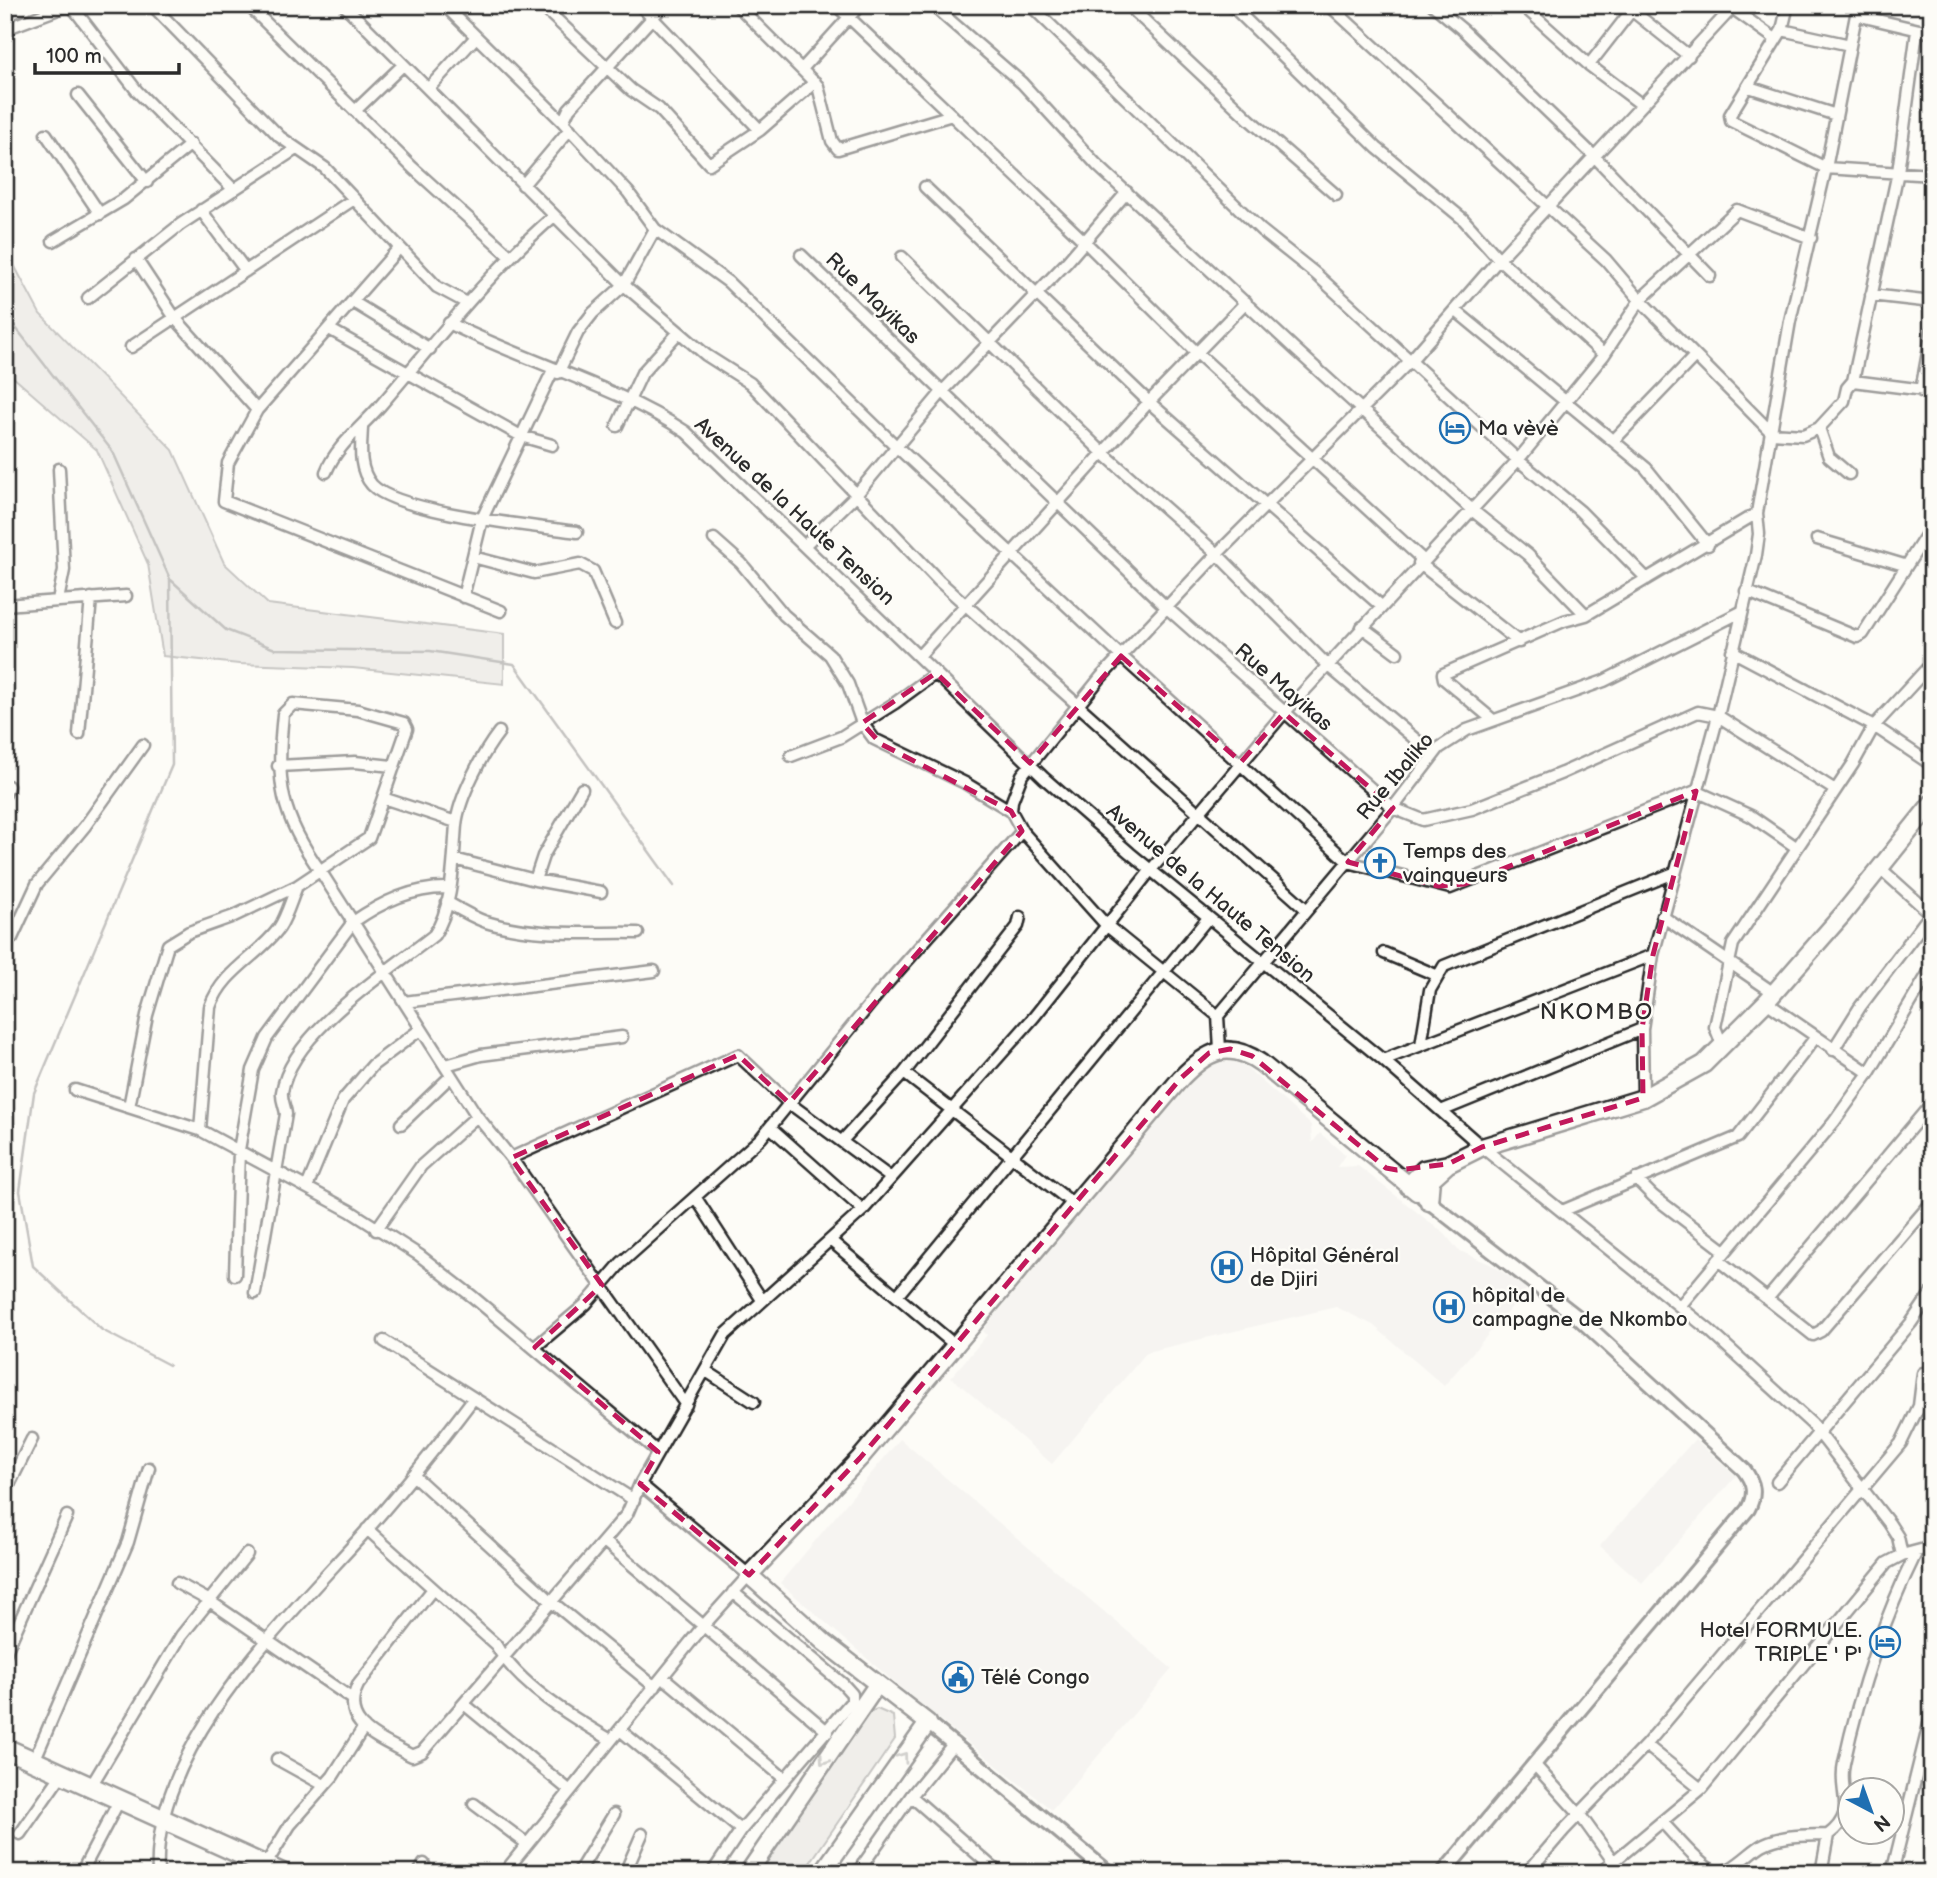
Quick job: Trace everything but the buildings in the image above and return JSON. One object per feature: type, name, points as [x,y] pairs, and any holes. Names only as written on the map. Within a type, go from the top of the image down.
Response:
[{"type":"highway","points":[[5,1748],[120,1799],[263,1869],[282,1873]]},
{"type":"main road","points":[[1386,1168],[1427,1174],[1482,1147],[1643,1098],[1690,1074],[1723,1047],[1770,998],[1932,803]]},
{"type":"main road","points":[[822,1873],[928,1723],[877,1685],[749,1575],[860,1458],[1181,1078],[1197,1061],[1220,1049],[1230,1049],[1252,1056],[1418,1193]]},
{"type":"main road","points":[[1418,1193],[1427,1174]]},
{"type":"main road","points":[[1418,1193],[1427,1174]]},
{"type":"main road","points":[[748,1873],[877,1685]]},
{"type":"street","points":[[5,29],[70,5],[137,91],[233,190]]},
{"type":"street","points":[[152,5],[264,122],[296,149],[325,168],[437,287],[467,303]]},
{"type":"street","points":[[248,5],[355,111],[509,255]]},
{"type":"street","points":[[344,5],[624,285],[706,355],[750,383],[856,495],[967,606],[1306,909]]},
{"type":"street","points":[[541,5],[607,69],[659,109],[709,164],[760,130],[815,82]]},
{"type":"street","points":[[640,5],[760,130]]},
{"type":"street","points":[[523,185],[566,125],[569,109],[664,5]]},
{"type":"street","points":[[737,5],[815,82],[832,141],[838,149],[952,115]]},
{"type":"street","points":[[836,5],[1083,240],[1196,352],[1381,525],[1519,642]]},
{"type":"street","points":[[802,69],[860,5]]},
{"type":"street","points":[[932,5],[1022,83],[1097,164],[1472,510],[1528,555],[1586,615]]},
{"type":"street","points":[[1030,5],[1261,230],[1316,274],[1412,359],[1518,460],[1598,527],[1647,579]]},
{"type":"street","points":[[1129,5],[1250,120],[1336,195]]},
{"type":"street","points":[[1231,5],[1377,148],[1463,219],[1500,259],[1604,355]]},
{"type":"street","points":[[1329,5],[1606,260],[1640,300],[1772,433],[1803,435],[1819,428],[1844,401],[1847,388],[1853,381],[1898,172],[1917,31]]},
{"type":"street","points":[[1433,5],[1463,30],[1594,156],[1710,276]]},
{"type":"street","points":[[1522,5],[1590,65],[1642,105]]},
{"type":"street","points":[[1788,5],[1782,30],[1774,38],[1749,87],[1730,115],[1731,121],[1826,168],[1932,175]]},
{"type":"street","points":[[1590,65],[1630,7],[1689,55]]},
{"type":"street","points":[[1011,811],[1017,786],[1030,763],[1121,656],[1217,554],[1312,458],[1363,411],[1733,7],[1774,38]]},
{"type":"street","points":[[451,8],[628,192],[655,229],[728,282],[896,446],[1121,656],[1241,762],[1348,862],[1450,888],[1696,791],[1751,816],[1796,847]]},
{"type":"street","points":[[1643,1098],[1642,1029],[1653,955],[1718,716],[1759,534],[1757,513],[1790,321],[1811,238],[1857,10],[1917,31],[1932,33]]},
{"type":"street","points":[[1782,30],[1850,44]]},
{"type":"street","points":[[428,89],[476,37]]},
{"type":"street","points":[[355,111],[403,65]]},
{"type":"street","points":[[1749,87],[1836,115]]},
{"type":"street","points":[[78,95],[146,182]]},
{"type":"street","points":[[47,134],[100,214]]},
{"type":"street","points":[[53,241],[100,214],[146,182],[191,144]]},
{"type":"street","points":[[88,298],[201,211],[296,149]]},
{"type":"street","points":[[925,187],[1149,402],[1380,605]]},
{"type":"street","points":[[805,545],[856,495],[942,392],[1067,262],[1083,240],[1127,192]]},
{"type":"street","points":[[131,347],[354,199]]},
{"type":"street","points":[[201,211],[246,271]]},
{"type":"street","points":[[432,1590],[358,1685],[352,1698],[352,1714],[364,1727],[416,1756],[504,1659],[627,1514],[640,1483],[725,1335],[863,1210],[1034,1017],[1241,762],[1380,605],[1518,460],[1568,401],[1604,355],[1640,300],[1737,211],[1811,238]]},
{"type":"street","points":[[326,472],[333,456],[362,428],[509,255],[554,216]]},
{"type":"street","points":[[463,597],[482,519],[522,436],[579,332],[593,313],[624,285],[655,229]]},
{"type":"street","points":[[399,248],[257,410],[228,463],[225,502],[501,611]]},
{"type":"street","name":"Rue Mayikas","points":[[800,255],[1059,501],[1167,608],[1393,808],[1423,820],[1450,815],[1562,773],[1698,712],[1718,716]]},
{"type":"street","points":[[902,257],[1103,453],[1217,554],[1327,665],[1433,754]]},
{"type":"street","points":[[136,259],[176,318],[257,410]]},
{"type":"street","points":[[1871,295],[1932,302]]},
{"type":"street","points":[[353,302],[430,349]]},
{"type":"street","points":[[919,656],[1149,402],[1246,302]]},
{"type":"street","points":[[1455,310],[1614,439],[1658,479],[1708,545]]},
{"type":"street","name":"Avenue de la Haute Tension","points":[[449,323],[627,401],[686,432],[1030,763],[1150,871],[1383,1060],[1482,1147],[1680,1306],[1818,1431],[1894,1530],[1902,1555]]},
{"type":"street","points":[[329,329],[522,436],[552,445]]},
{"type":"street","points":[[1853,381],[1926,391],[1932,330]]},
{"type":"street","points":[[617,426],[642,373],[679,332]]},
{"type":"street","points":[[1614,439],[1695,357]]},
{"type":"street","points":[[362,428],[362,465],[373,486],[392,498],[482,519],[577,532]]},
{"type":"street","points":[[1819,428],[1831,460],[1849,474]]},
{"type":"street","points":[[58,600],[64,570],[59,469]]},
{"type":"street","points":[[1493,720],[1444,679],[1443,674],[1564,621],[1586,615],[1708,545],[1757,513]]},
{"type":"street","points":[[1746,591],[1857,637],[1863,634],[1932,526]]},
{"type":"street","points":[[714,539],[741,563],[784,615],[830,655],[848,684],[862,723],[881,744],[964,783],[1011,811],[1022,831],[1107,925],[1218,1016],[1220,1049]]},
{"type":"street","points":[[1817,539],[1905,565]]},
{"type":"street","points":[[473,557],[534,573],[580,564],[588,566],[593,571],[615,623]]},
{"type":"street","points":[[5,605],[126,596]]},
{"type":"street","points":[[79,734],[91,598]]},
{"type":"street","name":"Rue Ibaliko","points":[[1218,1016],[1393,808],[1433,754],[1467,730],[1605,681],[1741,612]]},
{"type":"street","points":[[1362,627],[1396,653]]},
{"type":"street","points":[[1732,651],[1874,726],[1932,765]]},
{"type":"street","points":[[1723,1047],[1715,1027],[1733,944],[1874,726],[1928,674],[1932,663]]},
{"type":"street","points":[[791,756],[841,737],[895,704],[936,673]]},
{"type":"street","points":[[129,1107],[147,1015],[169,945],[189,932],[234,916],[297,886],[321,872],[371,836],[392,766],[407,729],[404,723],[358,709],[293,704],[283,714],[278,766],[297,838],[321,872],[446,1065],[477,1116],[511,1158],[686,1405]]},
{"type":"street","points":[[1718,716],[1835,790]]},
{"type":"street","points":[[255,1293],[286,1114],[282,1091],[289,1074],[324,1023],[434,935],[441,925],[454,859],[456,822],[474,774],[499,732]]},
{"type":"street","points":[[5,943],[12,938],[37,884],[85,826],[143,745]]},
{"type":"street","points":[[278,766],[355,762],[392,766]]},
{"type":"street","points":[[535,880],[543,856],[582,789]]},
{"type":"street","points":[[383,798],[456,822]]},
{"type":"street","points":[[535,1347],[586,1304],[621,1263],[696,1198],[770,1127],[969,888],[1022,831]]},
{"type":"street","points":[[454,859],[535,880],[601,892]]},
{"type":"street","points":[[1833,1050],[1860,1007],[1931,914],[1880,868]]},
{"type":"street","points":[[1421,1045],[1430,990],[1436,975],[1460,957],[1674,873]]},
{"type":"street","points":[[200,1130],[210,1007],[214,996],[228,975],[278,930],[297,886]]},
{"type":"street","points":[[236,1275],[239,1150],[253,1070],[267,1038],[353,922],[371,910],[411,892],[428,887],[449,888]]},
{"type":"street","points":[[447,902],[486,922],[509,926],[558,933],[638,933]]},
{"type":"street","points":[[1662,916],[1727,962],[1815,1038],[1869,1073]]},
{"type":"street","points":[[842,1141],[904,1073],[1018,926],[1020,918]]},
{"type":"street","points":[[897,1296],[1208,918]]},
{"type":"street","points":[[1384,953],[1436,975]]},
{"type":"street","points":[[1383,1060],[1653,955]]},
{"type":"street","points":[[1680,1306],[1833,1122],[1869,1073],[1932,967]]},
{"type":"street","points":[[404,1002],[654,971]]},
{"type":"street","points":[[307,1186],[343,1100],[373,1065],[421,1029]]},
{"type":"street","points":[[1441,1111],[1642,1029]]},
{"type":"street","points":[[446,1065],[481,1055],[622,1037]]},
{"type":"street","points":[[1562,1211],[1738,1137],[1815,1038]]},
{"type":"street","points":[[511,1158],[738,1055],[789,1103],[891,1178]]},
{"type":"street","points":[[904,1073],[1075,1205]]},
{"type":"street","points":[[401,1124],[451,1076]]},
{"type":"street","points":[[75,1090],[200,1130],[307,1186],[419,1255],[535,1347],[658,1452]]},
{"type":"street","points":[[1767,1299],[1932,1103]]},
{"type":"street","points":[[376,1230],[421,1166],[440,1145],[477,1116]]},
{"type":"street","points":[[770,1127],[863,1210]]},
{"type":"street","points":[[1636,1178],[1767,1299],[1806,1332],[1816,1333],[1932,1202]]},
{"type":"street","points":[[1418,1193],[1580,1319],[1744,1470],[1753,1487],[1748,1509],[1443,1873]]},
{"type":"street","points":[[696,1198],[762,1300]]},
{"type":"street","points":[[830,1240],[956,1346]]},
{"type":"street","points":[[1777,1482],[1911,1323],[1932,1292]]},
{"type":"street","points":[[384,1341],[634,1500]]},
{"type":"street","points":[[706,1371],[754,1402]]},
{"type":"street","points":[[1527,1873],[1646,1745],[1863,1489],[1912,1426],[1919,1406],[1923,1373]]},
{"type":"street","points":[[158,1873],[161,1819],[179,1772],[195,1742],[267,1641],[367,1530],[473,1399]]},
{"type":"street","points":[[5,1493],[32,1439]]},
{"type":"street","points":[[34,1761],[128,1542],[149,1468]]},
{"type":"street","points":[[413,1475],[552,1602],[655,1686]]},
{"type":"street","points":[[504,1873],[705,1624],[749,1575],[640,1483]]},
{"type":"street","points":[[5,1654],[68,1516]]},
{"type":"street","points":[[367,1530],[496,1645],[504,1659],[577,1721],[611,1740]]},
{"type":"street","points":[[604,1541],[705,1624],[828,1732]]},
{"type":"street","points":[[1600,1873],[1701,1789],[1877,1574],[1902,1555],[1932,1547]]},
{"type":"street","points":[[1821,1873],[1828,1836],[1846,1816],[1843,1765],[1884,1623],[1917,1551]]},
{"type":"street","points":[[91,1786],[181,1636],[247,1554]]},
{"type":"street","points":[[177,1583],[208,1600],[352,1698]]},
{"type":"street","points":[[712,1873],[741,1830],[851,1704],[849,1689],[733,1592]]},
{"type":"street","points":[[663,1677],[786,1779]]},
{"type":"street","points":[[464,1704],[569,1790]]},
{"type":"street","points":[[1892,1873],[1932,1712]]},
{"type":"street","points":[[928,1723],[1110,1873]]},
{"type":"street","points":[[263,1869],[290,1825],[324,1785],[364,1727]]},
{"type":"street","points":[[620,1730],[741,1830]]},
{"type":"street","points":[[876,1873],[860,1868],[911,1796],[954,1743]]},
{"type":"street","points":[[1646,1745],[1701,1789]]},
{"type":"street","points":[[277,1759],[324,1785]]},
{"type":"street","points":[[1534,1764],[1580,1815],[1612,1861]]},
{"type":"street","points":[[20,1835],[62,1774]]},
{"type":"street","points":[[911,1796],[999,1873]]},
{"type":"street","points":[[81,1873],[120,1799]]},
{"type":"street","points":[[474,1804],[526,1843]]},
{"type":"street","points":[[578,1873],[614,1814]]},
{"type":"street","points":[[1663,1823],[1707,1867],[1716,1872],[1726,1871],[1763,1844],[1775,1840],[1828,1836]]},
{"type":"street","points":[[625,1873],[642,1834]]},
{"type":"highlighted area","points":[[1121,656],[1241,762],[1284,713],[1393,808],[1348,862],[1438,886],[1465,884],[1696,791],[1653,955],[1642,1029],[1643,1098],[1482,1147],[1448,1164],[1397,1170],[1386,1168],[1252,1056],[1230,1049],[1209,1053],[1181,1078],[860,1458],[749,1575],[640,1484],[658,1452],[535,1347],[602,1285],[511,1158],[738,1055],[789,1103],[1022,831],[1011,811],[881,744],[862,723],[936,673],[1030,763]]},
{"type":"shaded area","points":[[5,248],[40,314],[173,450],[224,563],[268,604],[504,634],[504,684],[353,668],[239,664],[163,656],[148,564],[97,450],[5,370]]},
{"type":"shaded area","name":"Hôpital Général de Djiri","points":[[1221,1057],[1237,1059],[1311,1125],[1312,1143],[1320,1133],[1345,1155],[1337,1167],[1358,1166],[1445,1234],[1458,1250],[1492,1265],[1527,1289],[1444,1386],[1373,1325],[1336,1307],[1147,1352],[1052,1464],[951,1377],[987,1335],[983,1331],[994,1316],[1185,1085]]},
{"type":"shaded area","points":[[900,1439],[1172,1669],[1052,1810],[909,1695],[780,1583]]},
{"type":"shaded area","points":[[1695,1439],[1736,1476],[1642,1583],[1600,1546]]},
{"type":"shaded area","points":[[877,1709],[893,1716],[895,1739],[803,1873],[756,1873],[856,1728],[869,1712]]},
{"type":"waterway","points":[[5,314],[113,452],[170,579],[172,765],[34,1093],[20,1191],[33,1266],[102,1330],[169,1365]]},
{"type":"waterway","points":[[171,580],[226,630],[275,649],[430,651],[514,664],[674,886]]},
{"type":"place","name":"Ma vèvè","points":[[1455,428]]},
{"type":"place","name":"Temps des vainqueurs","points":[[1380,863]]},
{"type":"place","name":"Hôpital Général de Djiri","points":[[1227,1267]]},
{"type":"place","name":"hôpital de campagne de Nkombo","points":[[1449,1307]]},
{"type":"place","name":"Hotel FORMULE. TRIPLE ' P'","points":[[1885,1642]]},
{"type":"place","name":"Télé Congo","points":[[958,1677]]},
{"type":"district","name":"NKOMBO","points":[[1597,1011]]}]
